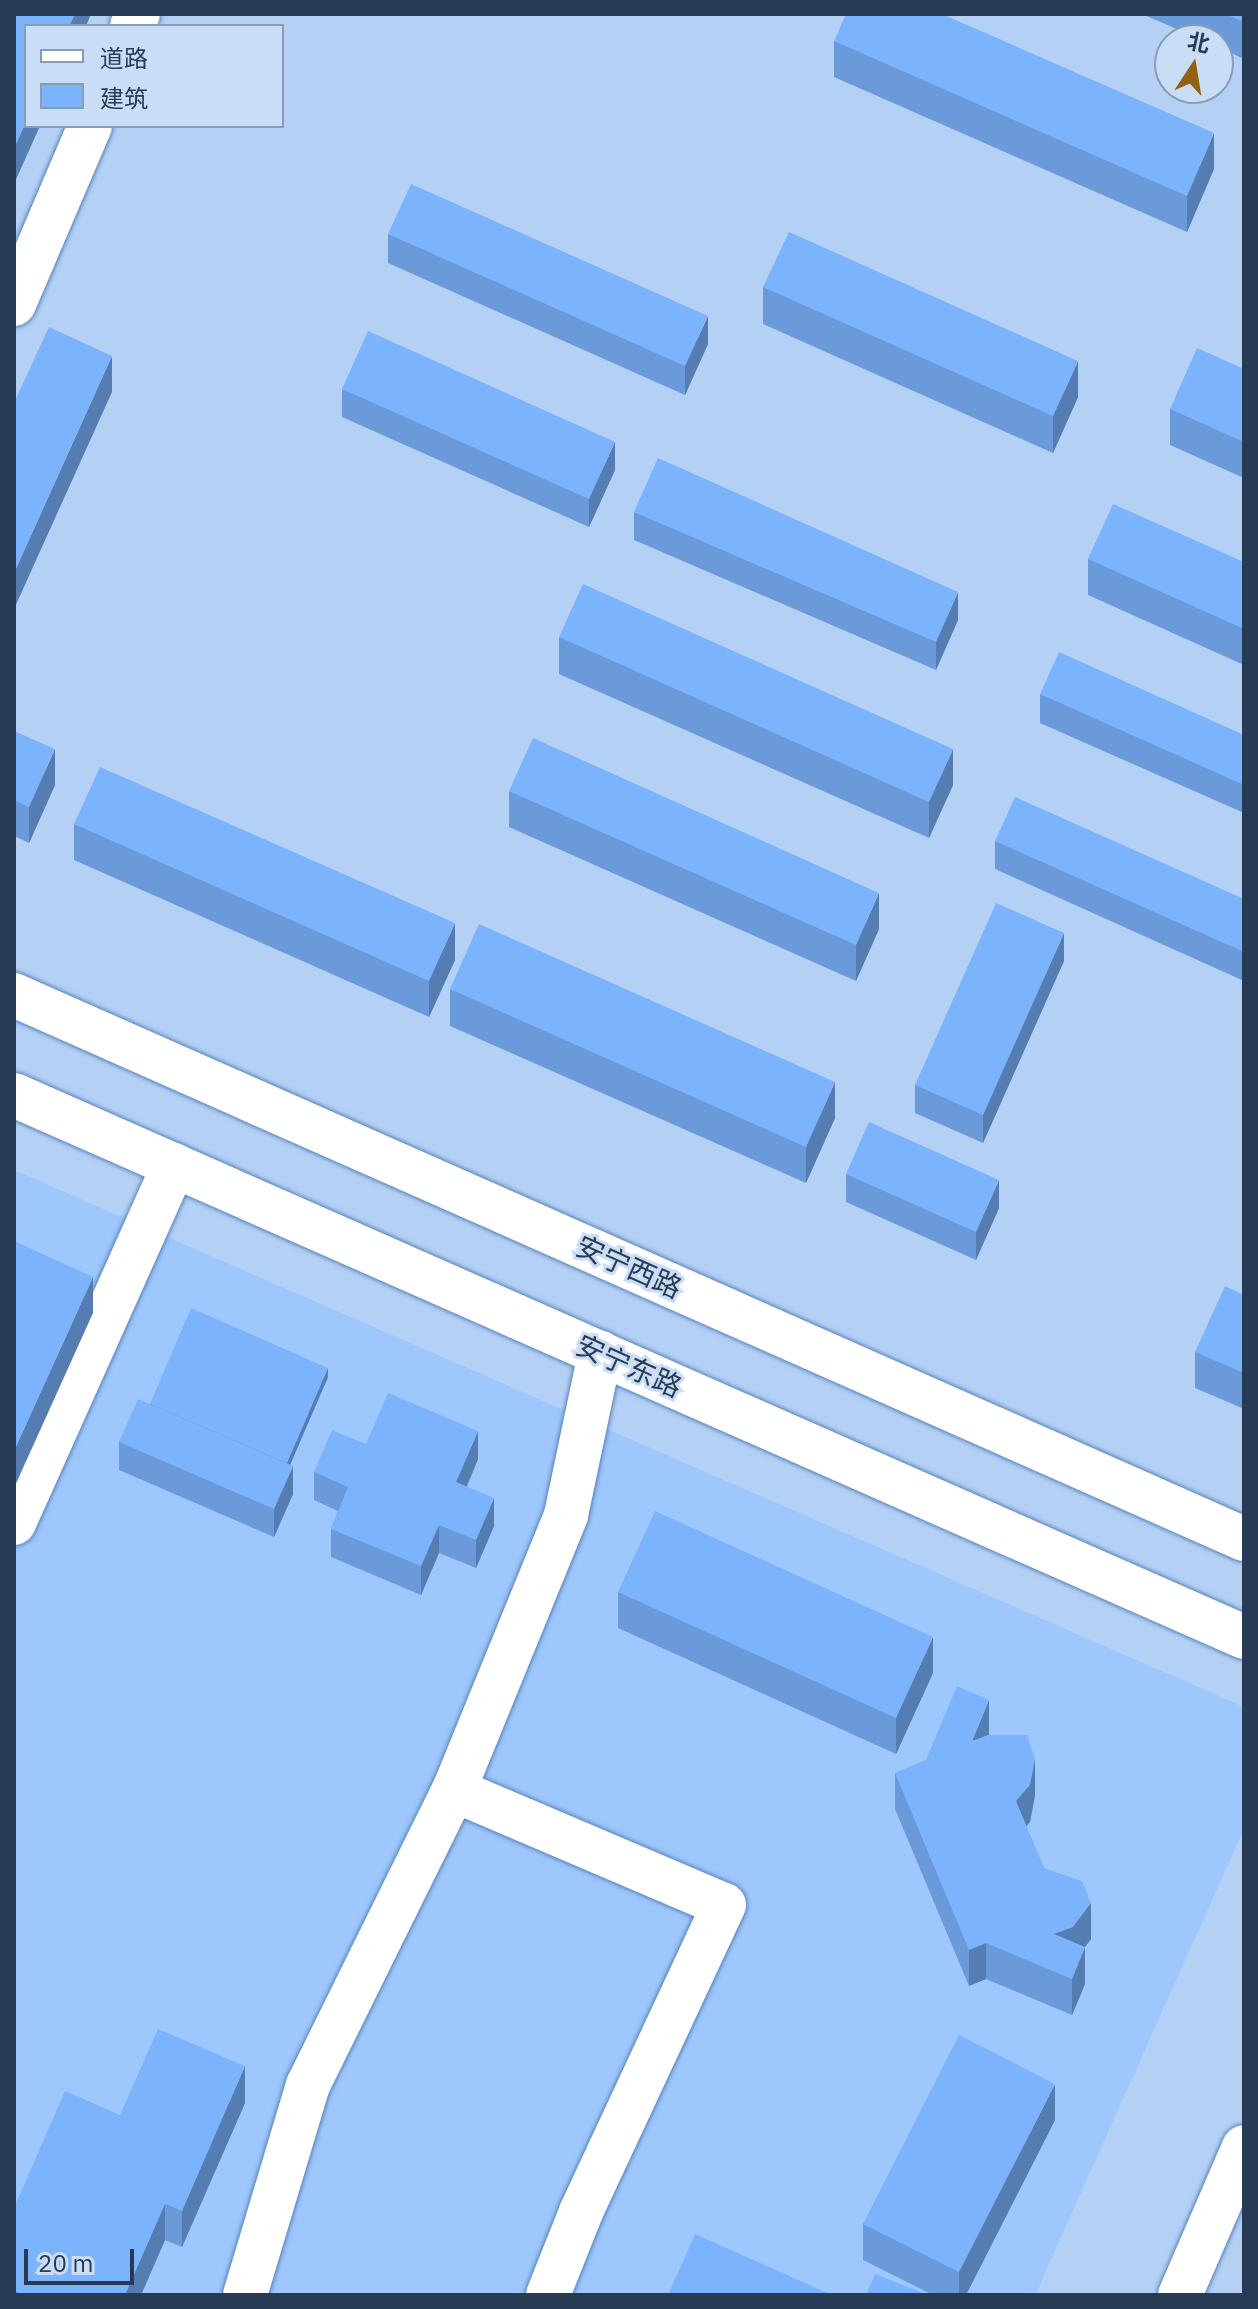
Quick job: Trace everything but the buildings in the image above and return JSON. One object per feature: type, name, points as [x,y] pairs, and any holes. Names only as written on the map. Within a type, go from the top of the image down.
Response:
[{"type":"main road","points":[[14,304],[89,128]]},
{"type":"main road","name":"安宁西路","points":[[14,995],[1244,1539]]},
{"type":"main road","name":"安宁东路","points":[[14,1095],[1244,1637]]},
{"type":"main road","points":[[14,1523],[174,1165]]},
{"type":"main road","points":[[245,2295],[308,2085],[454,1790],[566,1515],[600,1353]]},
{"type":"main road","points":[[454,1790],[724,1905],[581,2212],[548,2295]]},
{"type":"main road","points":[[1180,2295],[1244,2147]]},
{"type":"shaded area","points":[[14,1170],[1244,1707],[1244,1829],[1035,2295],[14,2295]]}]
